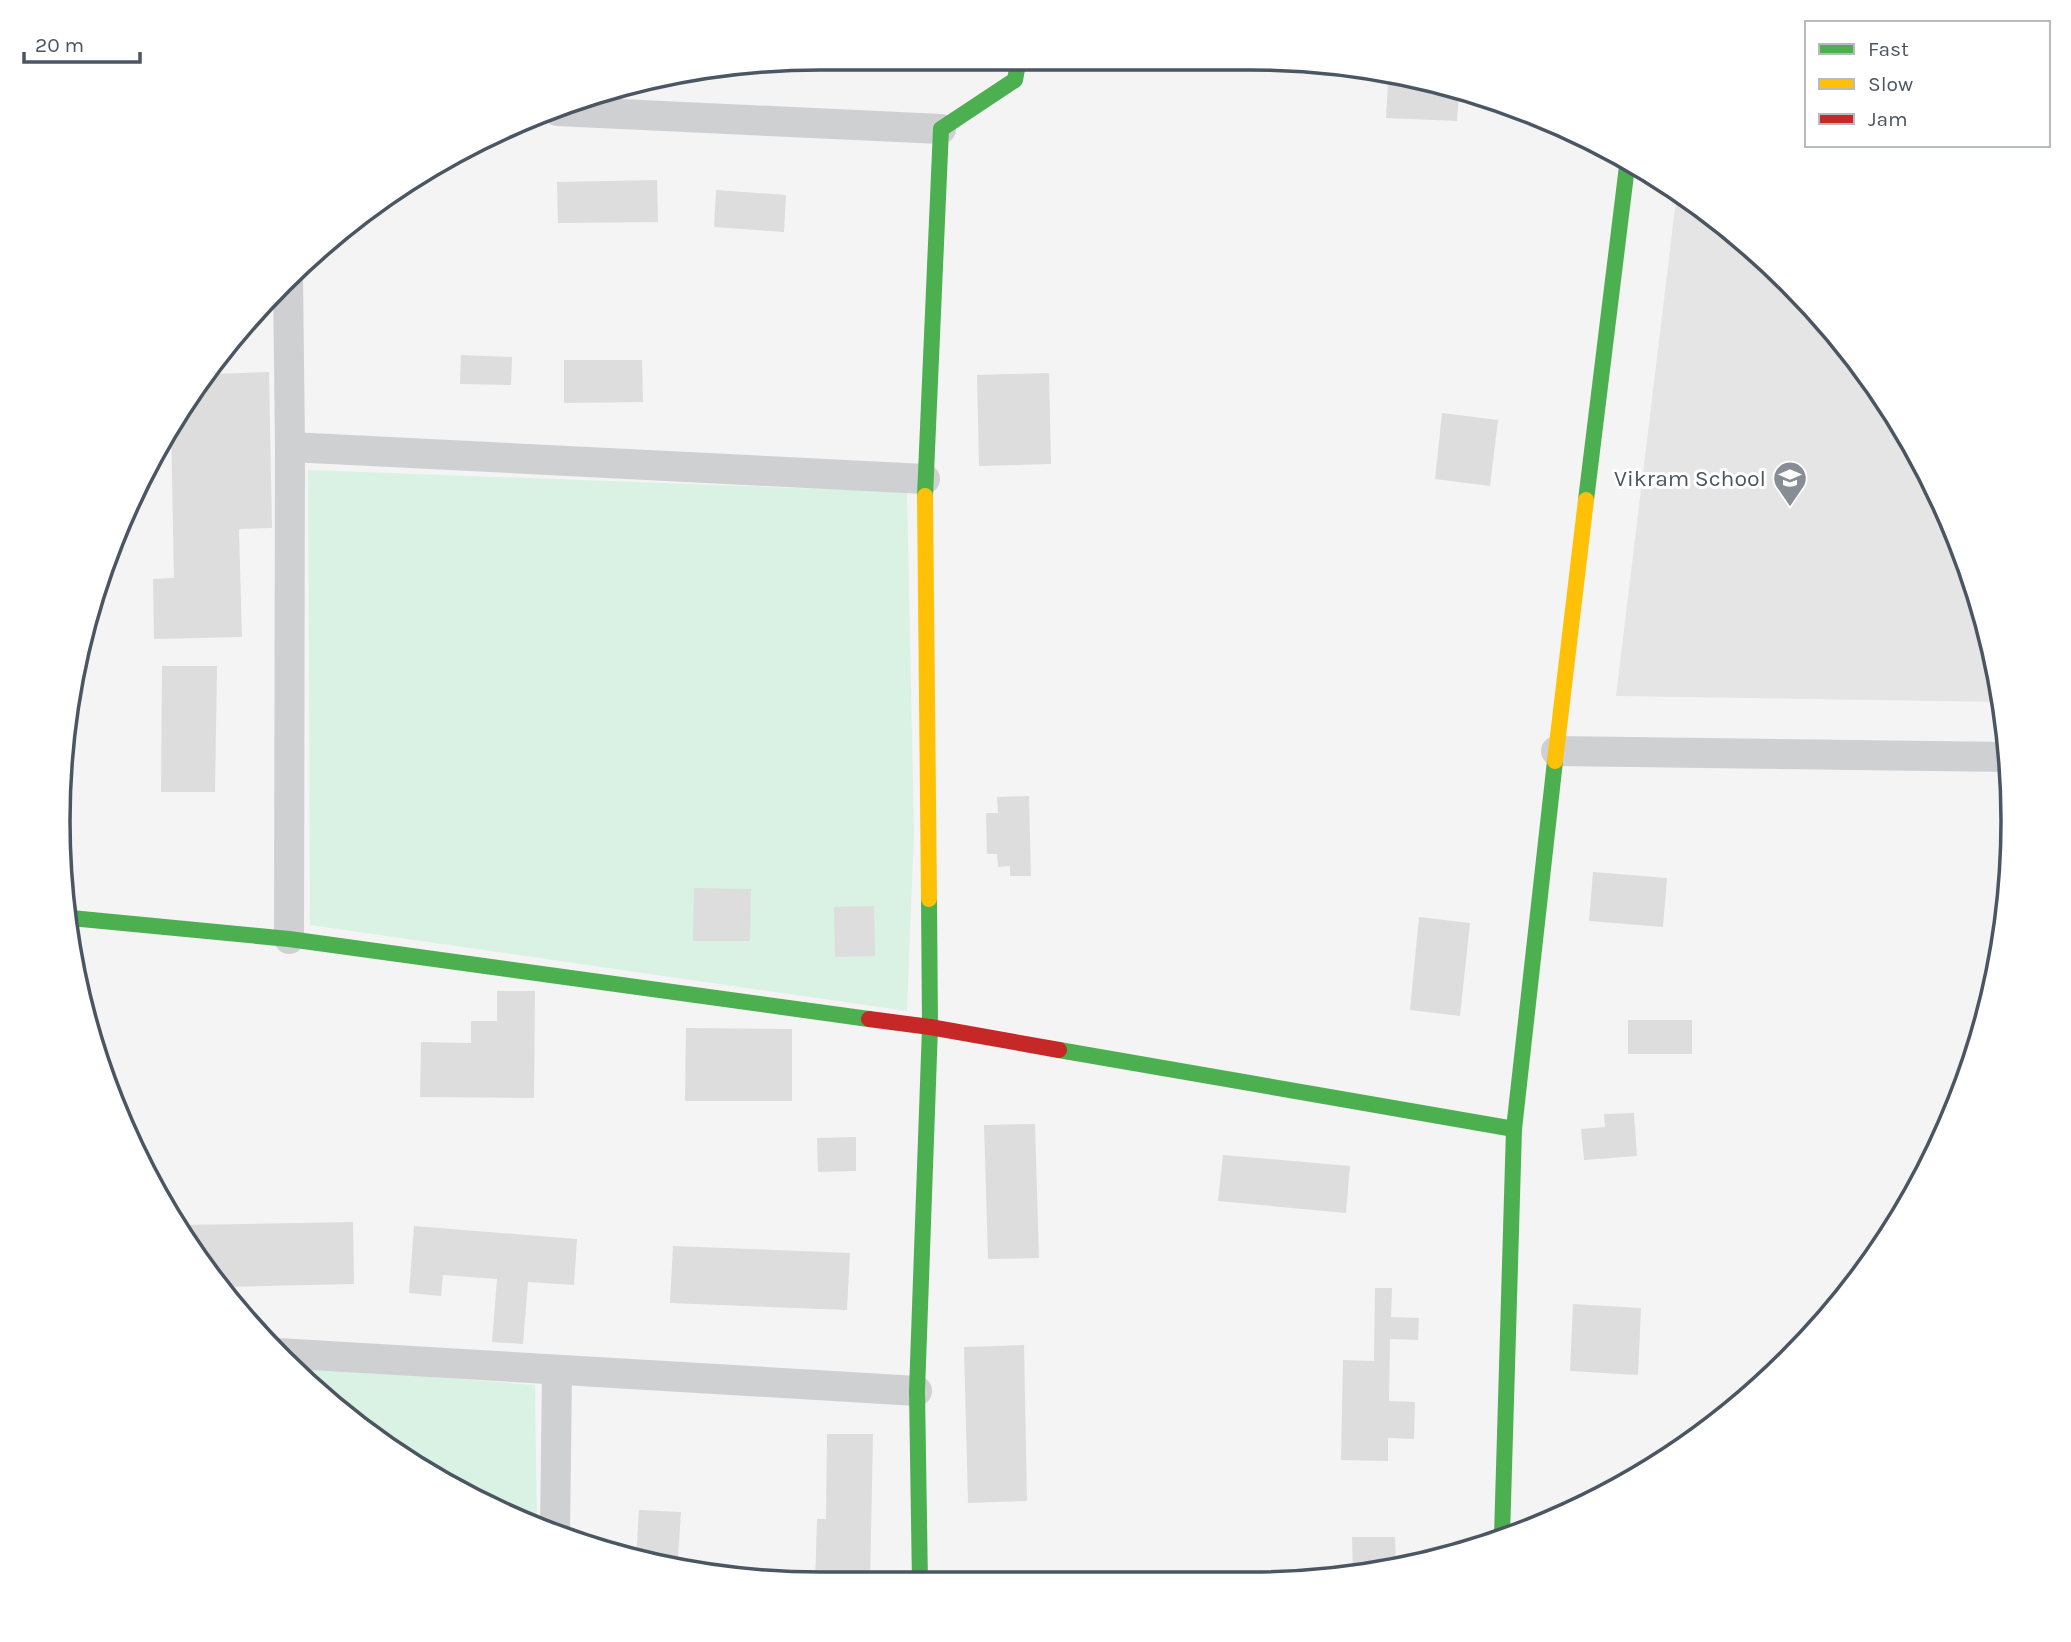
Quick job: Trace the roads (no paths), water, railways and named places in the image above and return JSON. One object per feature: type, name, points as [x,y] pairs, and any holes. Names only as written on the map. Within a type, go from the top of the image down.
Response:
[{"type":"street","points":[[575,112],[941,129],[1015,80],[1017,70]]},
{"type":"street","points":[[919,1572],[917,1391],[930,1027],[925,479],[941,129]]},
{"type":"street","points":[[1502,1528],[1514,1129],[1556,751],[1626,171]]},
{"type":"street","points":[[288,292],[289,939]]},
{"type":"street","points":[[290,447],[925,479]]},
{"type":"street","points":[[1556,751],[1998,757]]},
{"type":"street","points":[[76,918],[289,939],[930,1027],[1514,1129]]},
{"type":"street","points":[[292,1354],[917,1391]]},
{"type":"street","points":[[555,1523],[557,1371]]},
{"type":"place","name":"Vikram School","points":[[1790,508]]}]
